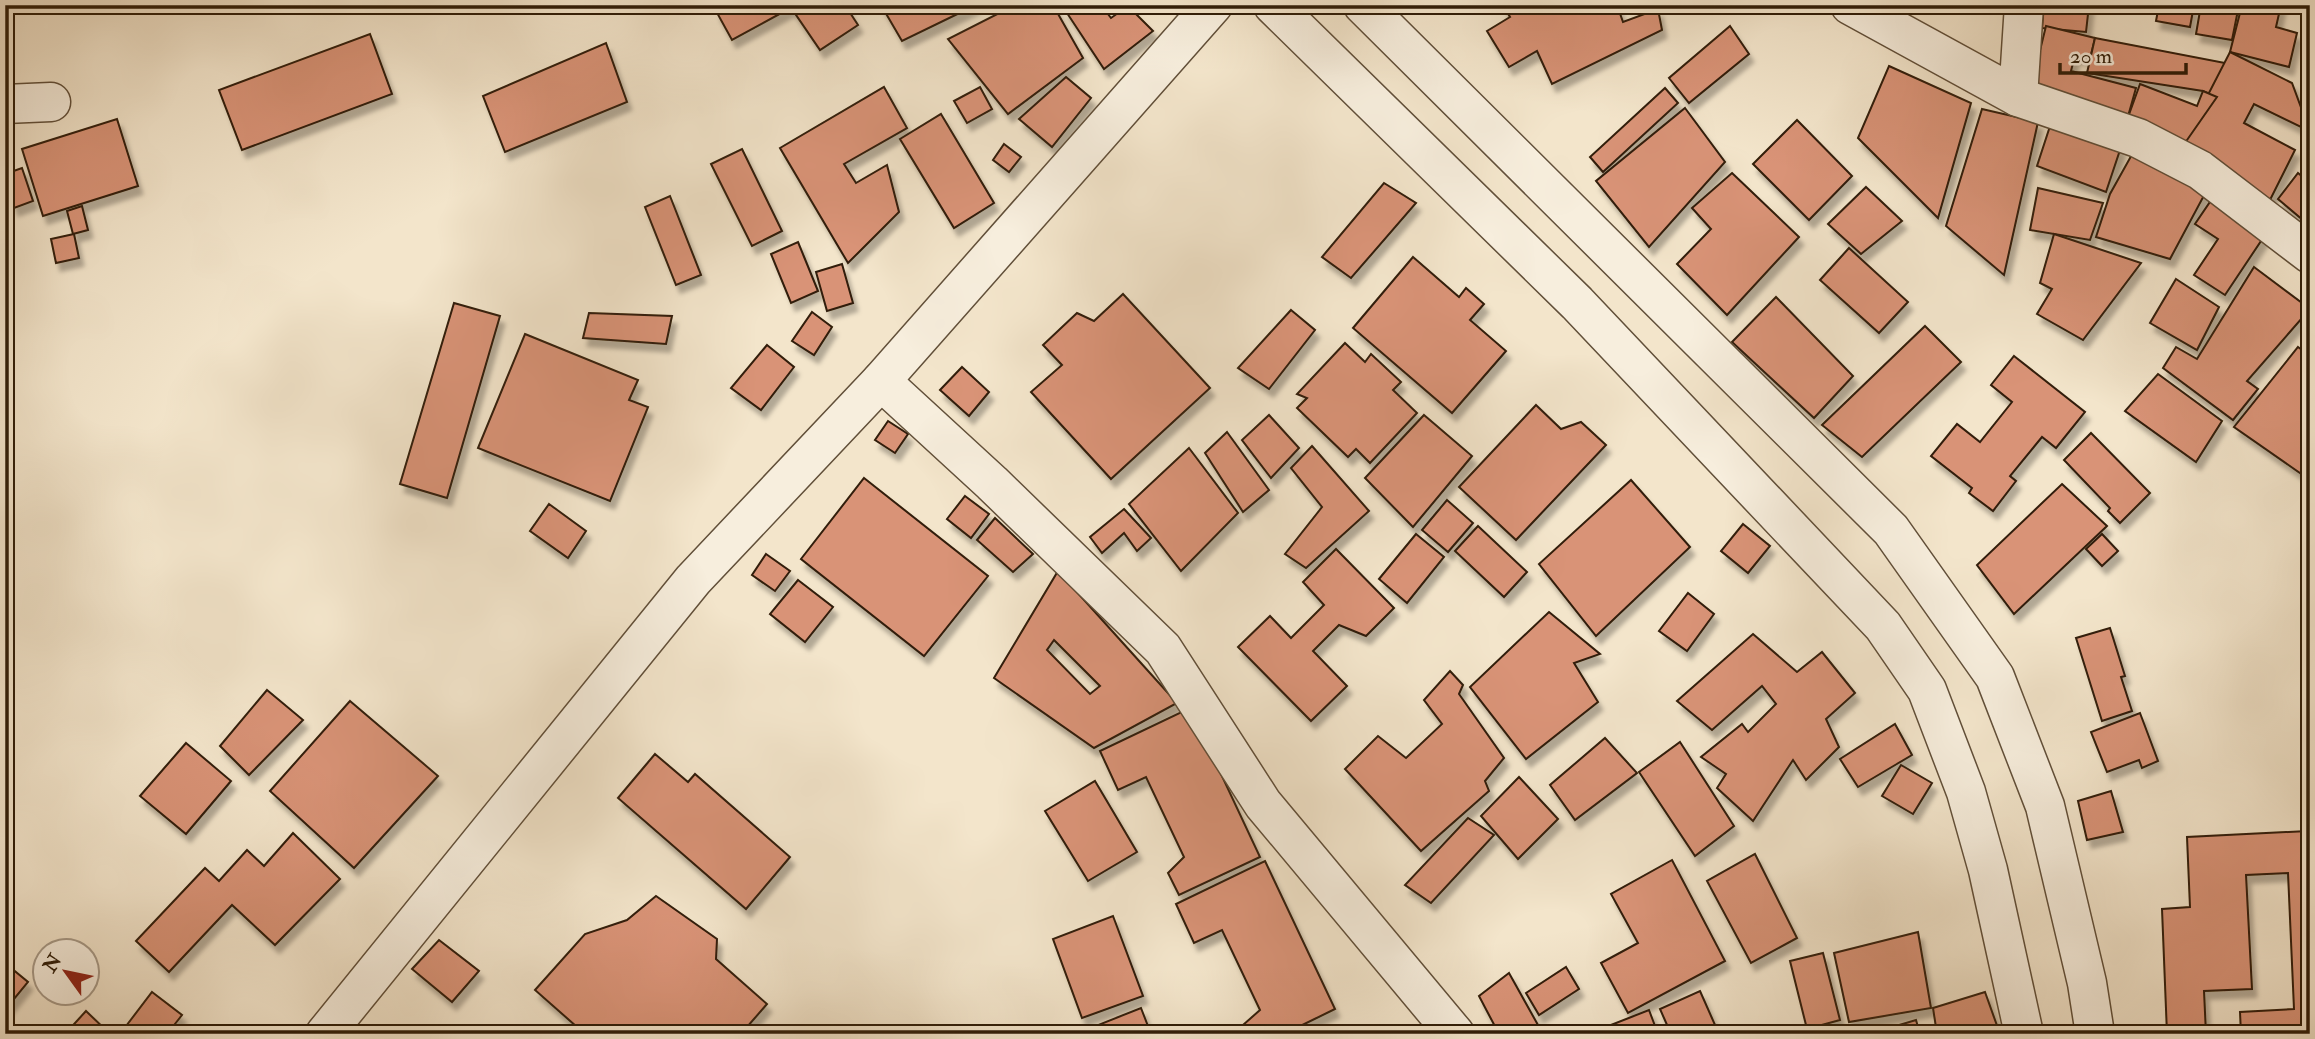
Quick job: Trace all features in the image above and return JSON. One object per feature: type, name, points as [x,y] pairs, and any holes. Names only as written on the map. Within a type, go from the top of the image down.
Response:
[{"type":"street","points":[[325,1034],[693,580],[881,381],[1213,5]]},
{"type":"street","points":[[1363,5],[1891,530],[1943,601],[1995,677],[2041,796],[2087,983],[2095,1034]]},
{"type":"street","points":[[1850,5],[2018,97],[2138,138],[2200,170],[2310,254]]},
{"type":"street","points":[[2018,97],[2024,5]]},
{"type":"street","points":[[1284,9],[1577,303],[1883,626],[1927,690],[1966,792],[1988,870],[2024,1034]]},
{"type":"street","points":[[5,104],[51,102]]},
{"type":"street","points":[[881,381],[992,483],[1163,649],[1263,804],[1455,1034]]},
{"type":"building","points":[[727,5],[796,5],[732,40],[716,11]]},
{"type":"building","points":[[799,5],[845,5],[858,25],[820,50],[792,9]]},
{"type":"building","points":[[881,5],[976,5],[902,41]]},
{"type":"building","points":[[1015,5],[1053,5],[1083,58],[1008,114],[948,39]]},
{"type":"building","points":[[1070,5],[1101,5],[1111,18],[1128,6],[1153,31],[1104,69],[1065,10]]},
{"type":"building","points":[[1503,5],[1617,5],[1623,22],[1658,9],[1662,30],[1552,84],[1537,51],[1509,67],[1487,31],[1510,17]]},
{"type":"building","points":[[2044,5],[2089,5],[2086,32],[2042,28]]},
{"type":"building","points":[[2159,5],[2194,5],[2190,27],[2156,21]]},
{"type":"building","points":[[2201,5],[2239,5],[2232,40],[2196,34]]},
{"type":"building","points":[[2242,5],[2281,5],[2276,27],[2297,33],[2289,67],[2230,52]]},
{"type":"building","points":[[1730,26],[1749,54],[1689,103],[1669,78]]},
{"type":"building","points":[[2046,26],[2095,38],[2090,59],[2075,55],[2071,71],[2136,88],[2127,120],[2029,95]]},
{"type":"building","points":[[370,34],[392,94],[242,150],[219,90]]},
{"type":"building","points":[[2095,38],[2225,63],[2217,97],[2203,91],[2087,73]]},
{"type":"building","points":[[606,43],[627,102],[505,152],[483,96]]},
{"type":"building","points":[[2230,52],[2292,83],[2306,121],[2303,128],[2254,104],[2244,123],[2295,150],[2270,200],[2178,153]]},
{"type":"building","points":[[1889,66],[1971,103],[1938,218],[1858,138]]},
{"type":"building","points":[[1066,77],[1091,98],[1052,147],[1019,119]]},
{"type":"building","points":[[2140,84],[2197,106],[2203,91],[2217,97],[2178,153],[2127,120]]},
{"type":"building","points":[[884,87],[907,128],[844,164],[856,183],[887,165],[899,212],[848,263],[780,148]]},
{"type":"building","points":[[980,87],[992,109],[967,123],[954,101]]},
{"type":"building","points":[[1665,88],[1678,103],[1603,172],[1590,157]]},
{"type":"building","points":[[1685,108],[1725,162],[1649,247],[1596,181]]},
{"type":"building","points":[[1982,109],[2038,122],[2004,275],[1946,226]]},
{"type":"building","points":[[941,114],[994,203],[954,228],[900,139]]},
{"type":"building","points":[[117,119],[138,186],[43,216],[22,149]]},
{"type":"building","points":[[1797,120],[1852,176],[1809,220],[1753,164]]},
{"type":"building","points":[[2052,120],[2121,147],[2106,192],[2037,166]]},
{"type":"building","points":[[1004,144],[1021,157],[1009,172],[993,160]]},
{"type":"building","points":[[742,149],[782,231],[752,246],[711,164]]},
{"type":"building","points":[[2135,149],[2208,188],[2170,259],[2096,237],[2110,194]]},
{"type":"building","points":[[22,168],[33,201],[14,208],[5,183],[5,174]]},
{"type":"building","points":[[1732,173],[1799,237],[1727,315],[1677,264],[1711,229],[1692,208]]},
{"type":"building","points":[[2298,173],[2310,183],[2310,226],[2278,199]]},
{"type":"building","points":[[1384,183],[1416,203],[1351,278],[1322,257]]},
{"type":"building","points":[[1866,187],[1902,221],[1861,254],[1828,224]]},
{"type":"building","points":[[2038,188],[2103,203],[2090,240],[2030,230]]},
{"type":"building","points":[[670,196],[701,275],[676,285],[645,207]]},
{"type":"building","points":[[2214,196],[2267,232],[2225,295],[2194,275],[2218,239],[2195,224]]},
{"type":"building","points":[[82,206],[88,230],[73,234],[67,211]]},
{"type":"building","points":[[74,234],[79,258],[56,263],[51,239]]},
{"type":"building","points":[[2054,234],[2141,263],[2083,340],[2037,314],[2052,289],[2040,283]]},
{"type":"building","points":[[798,242],[818,291],[791,303],[771,254]]},
{"type":"building","points":[[1849,248],[1908,302],[1879,333],[1820,280]]},
{"type":"building","points":[[1413,257],[1459,297],[1466,288],[1484,304],[1470,320],[1506,351],[1452,413],[1353,328]]},
{"type":"building","points":[[842,264],[853,303],[827,311],[816,272]]},
{"type":"building","points":[[2254,267],[2310,309],[2247,381],[2258,389],[2233,420],[2163,368],[2176,347],[2197,359]]},
{"type":"building","points":[[2176,279],[2219,307],[2197,350],[2150,323]]},
{"type":"building","points":[[1123,294],[1210,388],[1111,479],[1031,392],[1062,365],[1043,345],[1077,313],[1094,321]]},
{"type":"building","points":[[1776,297],[1853,376],[1814,418],[1732,342]]},
{"type":"building","points":[[454,303],[500,316],[447,498],[400,484]]},
{"type":"building","points":[[1291,310],[1315,330],[1269,389],[1238,368]]},
{"type":"building","points":[[812,312],[832,327],[814,355],[792,341]]},
{"type":"building","points":[[589,313],[672,316],[666,344],[583,338]]},
{"type":"building","points":[[1925,326],[1961,362],[1862,457],[1822,425]]},
{"type":"building","points":[[525,334],[638,380],[629,400],[648,407],[610,501],[478,448]]},
{"type":"building","points":[[1345,343],[1365,362],[1371,354],[1401,382],[1393,390],[1417,413],[1370,463],[1356,449],[1348,457],[1297,408],[1307,398],[1297,394]]},
{"type":"building","points":[[767,345],[794,367],[761,410],[731,388]]},
{"type":"building","points":[[2298,347],[2310,356],[2310,480],[2234,427]]},
{"type":"building","points":[[2014,356],[2085,412],[2056,448],[2042,437],[2010,476],[2016,481],[1993,511],[1969,493],[1972,488],[1931,456],[1957,424],[1980,442],[2012,402],[1991,385]]},
{"type":"building","points":[[962,367],[989,392],[969,416],[940,390]]},
{"type":"building","points":[[2158,374],[2222,421],[2196,462],[2125,411]]},
{"type":"building","points":[[1536,405],[1561,429],[1581,422],[1606,445],[1516,540],[1459,487]]},
{"type":"building","points":[[1269,415],[1299,448],[1271,478],[1242,440]]},
{"type":"building","points":[[1424,415],[1472,456],[1413,527],[1365,478]]},
{"type":"building","points":[[888,421],[908,434],[895,453],[875,440]]},
{"type":"building","points":[[1227,432],[1269,490],[1243,512],[1205,453]]},
{"type":"building","points":[[2091,433],[2150,493],[2120,523],[2108,511],[2110,508],[2064,460]]},
{"type":"building","points":[[1312,446],[1369,511],[1306,568],[1285,554],[1322,507],[1291,468]]},
{"type":"building","points":[[1189,448],[1238,513],[1181,571],[1129,504]]},
{"type":"building","points":[[864,478],[988,576],[924,656],[801,559]]},
{"type":"building","points":[[1631,480],[1690,547],[1596,636],[1539,564]]},
{"type":"building","points":[[2062,484],[2107,526],[2014,614],[1977,565]]},
{"type":"building","points":[[965,496],[989,514],[971,538],[947,519]]},
{"type":"building","points":[[1447,500],[1473,523],[1448,552],[1422,530]]},
{"type":"building","points":[[549,504],[586,531],[568,558],[530,531]]},
{"type":"building","points":[[1124,509],[1151,538],[1137,551],[1124,533],[1102,553],[1090,537]]},
{"type":"building","points":[[995,518],[1033,554],[1013,572],[977,540]]},
{"type":"building","points":[[1743,524],[1770,546],[1748,573],[1721,551]]},
{"type":"building","points":[[1478,526],[1527,572],[1504,597],[1455,551]]},
{"type":"building","points":[[1416,534],[1444,557],[1407,603],[1379,579]]},
{"type":"building","points":[[2102,534],[2118,551],[2102,566],[2086,549]]},
{"type":"building","points":[[1336,549],[1394,608],[1366,636],[1339,625],[1313,651],[1347,686],[1311,721],[1238,647],[1270,616],[1291,638],[1324,605],[1303,582]]},
{"type":"building","points":[[766,554],[790,571],[775,591],[752,575]]},
{"type":"building","points":[[1058,571],[1177,703],[1094,748],[994,678]],"holes":[[[1054,640],[1100,686],[1090,694],[1047,650]]]},
{"type":"building","points":[[798,580],[833,607],[805,642],[770,614]]},
{"type":"building","points":[[1688,593],[1714,614],[1687,651],[1659,631]]},
{"type":"building","points":[[1549,612],[1600,654],[1574,663],[1598,702],[1526,759],[1470,687]]},
{"type":"building","points":[[2110,628],[2125,676],[2121,677],[2132,711],[2102,721],[2076,638]]},
{"type":"building","points":[[1753,634],[1797,672],[1822,652],[1855,693],[1826,719],[1839,747],[1806,780],[1793,760],[1753,821],[1717,788],[1726,774],[1701,757],[1742,724],[1748,732],[1776,704],[1762,686],[1712,730],[1677,701]]},
{"type":"building","points":[[1450,671],[1463,685],[1459,694],[1504,758],[1485,781],[1489,791],[1421,851],[1345,769],[1378,736],[1406,758],[1442,724],[1424,700]]},
{"type":"building","points":[[267,690],[303,720],[249,775],[220,746]]},
{"type":"building","points":[[350,701],[438,776],[354,868],[270,791]]},
{"type":"building","points":[[1190,708],[1260,857],[1179,895],[1168,873],[1184,857],[1146,777],[1118,790],[1100,751]]},
{"type":"building","points":[[2140,713],[2158,761],[2142,768],[2139,760],[2107,772],[2091,732]]},
{"type":"building","points":[[1895,724],[1912,755],[1858,787],[1840,759]]},
{"type":"building","points":[[1605,738],[1637,773],[1575,820],[1550,785]]},
{"type":"building","points":[[1680,742],[1734,826],[1695,856],[1639,772]]},
{"type":"building","points":[[186,743],[231,781],[186,834],[140,796]]},
{"type":"building","points":[[655,754],[688,782],[695,774],[790,857],[746,909],[618,798]]},
{"type":"building","points":[[1901,765],[1932,783],[1913,814],[1882,796]]},
{"type":"building","points":[[1519,777],[1558,819],[1518,859],[1481,816]]},
{"type":"building","points":[[1095,781],[1137,852],[1088,881],[1045,811]]},
{"type":"building","points":[[2111,791],[2123,832],[2087,840],[2078,801]]},
{"type":"building","points":[[1468,818],[1494,835],[1431,903],[1405,885]]},
{"type":"building","points":[[2310,831],[2310,1034],[2241,1034],[2240,1012],[2294,1009],[2288,873],[2246,875],[2252,989],[2204,991],[2206,1034],[2167,1034],[2162,909],[2190,907],[2187,837]]},
{"type":"building","points":[[293,833],[340,879],[275,945],[232,905],[169,972],[136,941],[205,868],[219,881],[247,850],[264,866]]},
{"type":"building","points":[[1755,854],[1797,938],[1751,963],[1707,881]]},
{"type":"building","points":[[1672,860],[1725,961],[1628,1013],[1601,963],[1638,943],[1611,894]]},
{"type":"building","points":[[1265,861],[1335,1009],[1284,1034],[1247,1034],[1243,1025],[1260,1010],[1222,930],[1194,943],[1176,904]]},
{"type":"building","points":[[656,896],[717,939],[716,959],[767,1004],[741,1034],[585,1034],[535,990],[585,934],[627,920]]},
{"type":"building","points":[[1113,916],[1143,996],[1082,1018],[1053,939]]},
{"type":"building","points":[[1918,932],[1931,1008],[1849,1022],[1834,953]]},
{"type":"building","points":[[439,940],[479,971],[452,1002],[412,969]]},
{"type":"building","points":[[1823,953],[1840,1020],[1807,1029],[1790,961]]},
{"type":"building","points":[[5,963],[28,982],[5,1010]]},
{"type":"building","points":[[1566,967],[1579,989],[1539,1015],[1526,993]]},
{"type":"building","points":[[1509,973],[1543,1034],[1499,1034],[1479,996]]},
{"type":"building","points":[[1700,991],[1719,1034],[1671,1034],[1660,1009]]},
{"type":"building","points":[[152,992],[182,1015],[167,1034],[120,1034]]},
{"type":"building","points":[[1985,992],[2000,1034],[1937,1034],[1933,1008]]},
{"type":"building","points":[[1141,1008],[1151,1034],[1089,1034],[1088,1029]]},
{"type":"building","points":[[1649,1010],[1658,1034],[1588,1034]]},
{"type":"building","points":[[86,1011],[110,1034],[65,1034]]},
{"type":"building","points":[[1916,1020],[1920,1034],[1890,1034],[1889,1028]]}]
